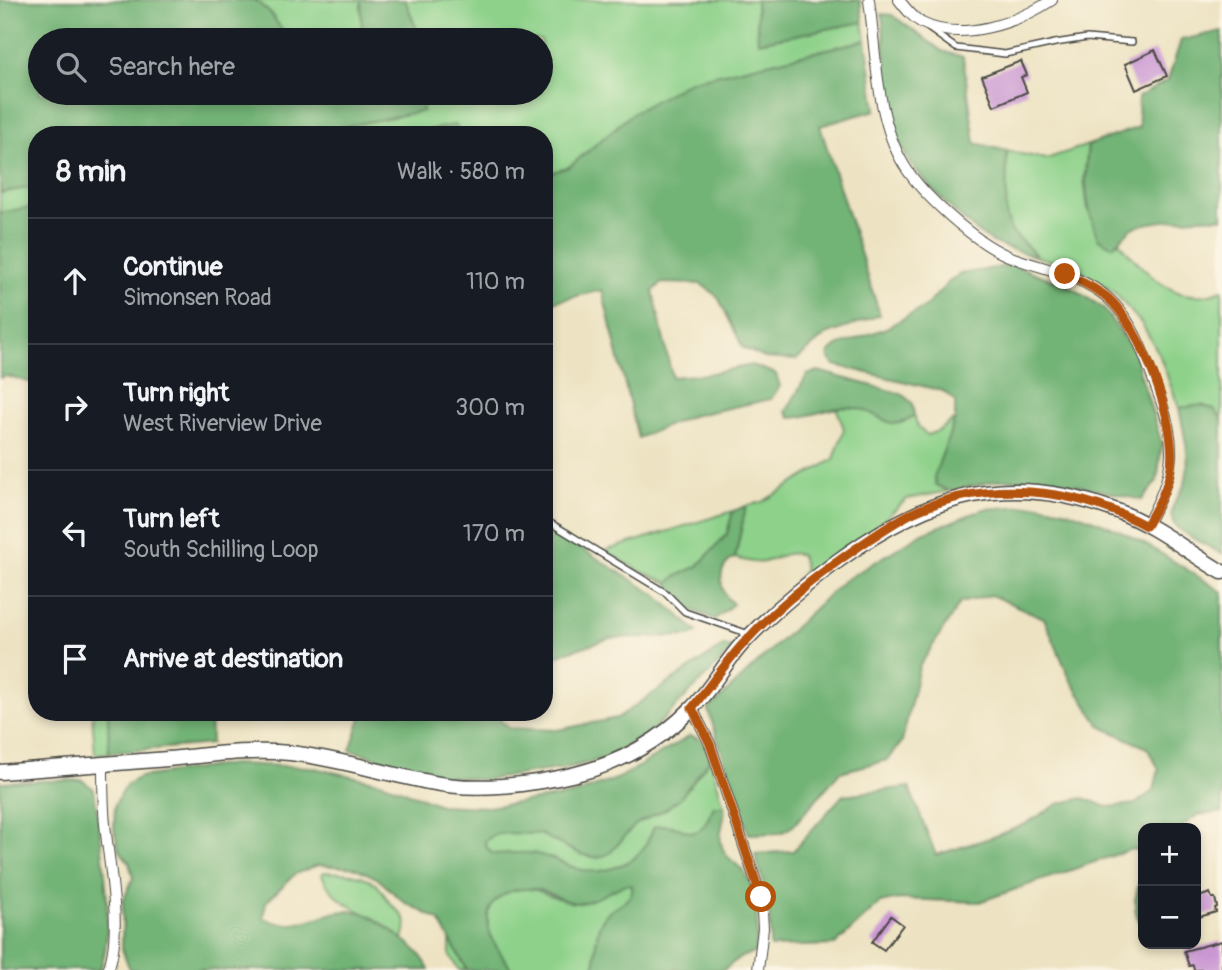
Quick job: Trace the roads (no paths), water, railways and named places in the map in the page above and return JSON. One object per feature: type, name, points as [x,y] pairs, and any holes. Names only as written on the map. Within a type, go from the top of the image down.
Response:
[{"type":"street","points":[[869,0],[884,114],[891,140],[904,165],[919,185],[938,205],[988,246],[1065,274],[1108,298],[1127,321],[1140,344],[1167,418],[1172,442],[1171,467],[1165,491],[1146,526]]},
{"type":"street","points":[[899,0],[923,24],[948,30],[979,29],[1009,22],[1034,12],[1052,0]]},
{"type":"street","points":[[0,772],[235,752],[288,753],[337,760],[432,783],[494,785],[573,775],[613,764],[648,743],[692,708],[741,645],[787,601],[855,549],[910,514],[952,499],[993,491],[1052,493],[1121,512],[1222,572]]},
{"type":"street","points":[[692,708],[710,744],[761,897],[763,928],[758,970]]},
{"type":"street","points":[[103,764],[105,820],[114,906],[113,957],[108,970]]},
{"type":"street","points":[[113,957],[119,970]]},
{"type":"lane","points":[[923,24],[956,48],[968,51],[1005,54],[1087,38],[1132,42]]},
{"type":"lane","points":[[553,524],[666,593],[685,611],[752,635]]}]
